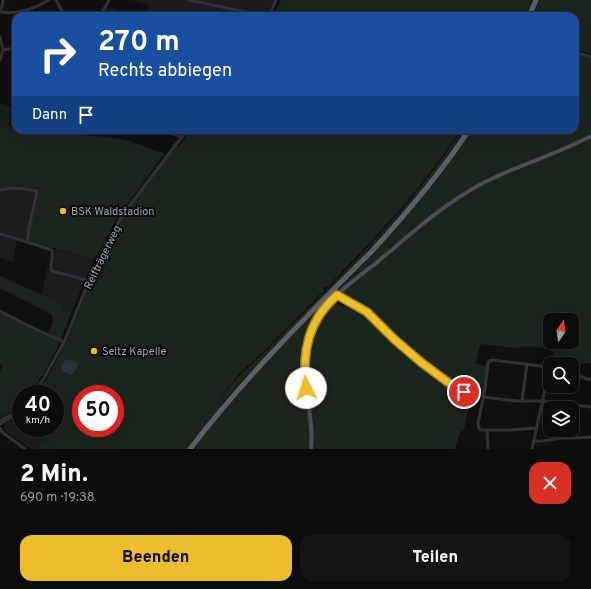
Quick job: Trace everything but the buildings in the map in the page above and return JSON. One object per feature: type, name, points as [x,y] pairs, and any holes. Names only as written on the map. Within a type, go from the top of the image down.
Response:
[{"type":"highway","points":[[531,12],[536,0]]},
{"type":"highway","points":[[190,449],[226,404],[264,361],[389,232],[435,179],[465,134]]},
{"type":"main road","points":[[311,449],[312,434],[304,364],[309,337],[318,317],[327,306],[337,295],[431,217],[464,193],[494,177],[572,146],[591,136]]},
{"type":"street","points":[[3,0],[0,9],[12,13]]},
{"type":"street","points":[[22,12],[49,0]]},
{"type":"street","points":[[56,0],[63,12]]},
{"type":"street","points":[[102,12],[109,0]]},
{"type":"street","points":[[189,0],[246,12]]},
{"type":"street","points":[[271,12],[276,0]]},
{"type":"street","points":[[0,37],[2,50],[0,60]]},
{"type":"street","points":[[2,50],[12,49]]},
{"type":"street","points":[[579,53],[591,57]]},
{"type":"street","points":[[174,134],[182,137]]},
{"type":"street","name":"Reifträgerweg","points":[[39,385],[64,342],[102,252],[121,218],[184,134]]},
{"type":"street","points":[[0,190],[27,188],[37,191],[27,242]]},
{"type":"street","points":[[0,234],[49,249],[52,251],[50,269],[52,271],[89,281]]},
{"type":"street","points":[[337,295],[367,312],[394,339],[422,363],[447,382],[471,396],[522,401],[542,401]]},
{"type":"street","points":[[0,311],[24,324],[64,342]]},
{"type":"street","points":[[537,428],[480,430],[478,423],[484,397],[489,360],[543,366]]},
{"type":"street","points":[[522,401],[527,364]]},
{"type":"street","points":[[579,376],[591,379]]},
{"type":"street","points":[[532,449],[544,393]]},
{"type":"street","points":[[579,406],[591,407]]},
{"type":"street","points":[[5,434],[0,423],[12,416]]},
{"type":"street","points":[[0,428],[5,434],[25,449]]},
{"type":"street","points":[[487,430],[488,449]]},
{"type":"street","points":[[534,441],[591,437]]},
{"type":"shaded area","points":[[131,0],[275,0],[270,12],[147,12],[149,5]]},
{"type":"shaded area","points":[[281,0],[533,0],[528,12],[274,12]]},
{"type":"shaded area","points":[[538,0],[591,0],[591,54],[579,50],[579,12],[533,12]]},
{"type":"shaded area","points":[[106,7],[123,12],[103,12]]},
{"type":"shaded area","points":[[579,54],[591,58],[591,135],[493,176],[445,205],[415,228],[331,299],[313,325],[305,348],[307,349],[311,335],[324,311],[333,300],[345,307],[359,308],[343,297],[342,293],[452,203],[484,183],[525,165],[573,147],[591,138],[591,363],[579,364],[579,357],[554,357],[552,349],[579,349],[579,313],[543,313],[543,348],[527,346],[514,348],[480,344],[476,364],[487,366],[484,397],[471,396],[464,430],[459,434],[455,449],[193,449],[227,405],[264,363],[397,228],[436,180],[468,134],[579,134]]},
{"type":"shaded area","points":[[0,103],[12,106],[8,127],[0,126]]},
{"type":"shaded area","points":[[0,126],[12,128],[12,134],[79,134],[131,141],[164,154],[118,217],[94,259],[28,241],[37,188],[19,185],[0,188]]},
{"type":"shaded area","points":[[188,134],[458,134],[442,157],[391,220],[327,287],[323,285],[324,290],[262,353],[239,374],[208,415],[240,375],[263,354],[325,291],[327,294],[243,380],[187,449],[37,449],[42,437],[64,437],[64,385],[42,385],[66,342],[93,274],[107,244],[122,219],[177,145],[179,146]]},
{"type":"shaded area","points":[[459,134],[463,134],[435,174],[401,215],[327,293],[326,290],[371,244],[414,195]]},
{"type":"shaded area","points":[[19,185],[37,188],[26,241],[17,238],[13,262],[0,258],[0,188]]},
{"type":"shaded area","points":[[50,248],[94,259],[71,313],[62,310],[63,305],[42,295],[47,269],[49,268]]},
{"type":"shaded area","points":[[0,276],[63,305],[62,310],[71,313],[61,340],[47,334],[53,322],[51,314],[0,288]]},
{"type":"shaded area","points":[[0,312],[60,341],[54,355],[36,385],[12,385],[12,410],[0,418],[2,415],[0,415],[0,371],[3,366],[0,364]]},
{"type":"shaded area","points":[[66,359],[78,363],[72,375],[62,370],[61,366]]},
{"type":"shaded area","points":[[12,418],[12,436],[5,431],[5,423]]},
{"type":"shaded area","points":[[14,437],[42,437],[37,449],[31,449]]},
{"type":"place","name":"BSK Waldstadion","points":[[63,211]]},
{"type":"place","name":"Seitz Kapelle","points":[[94,351]]},
{"type":"route","points":[[306,388],[304,364],[309,337],[318,317],[337,295],[367,312],[394,339],[422,363],[453,386],[464,392]]}]
